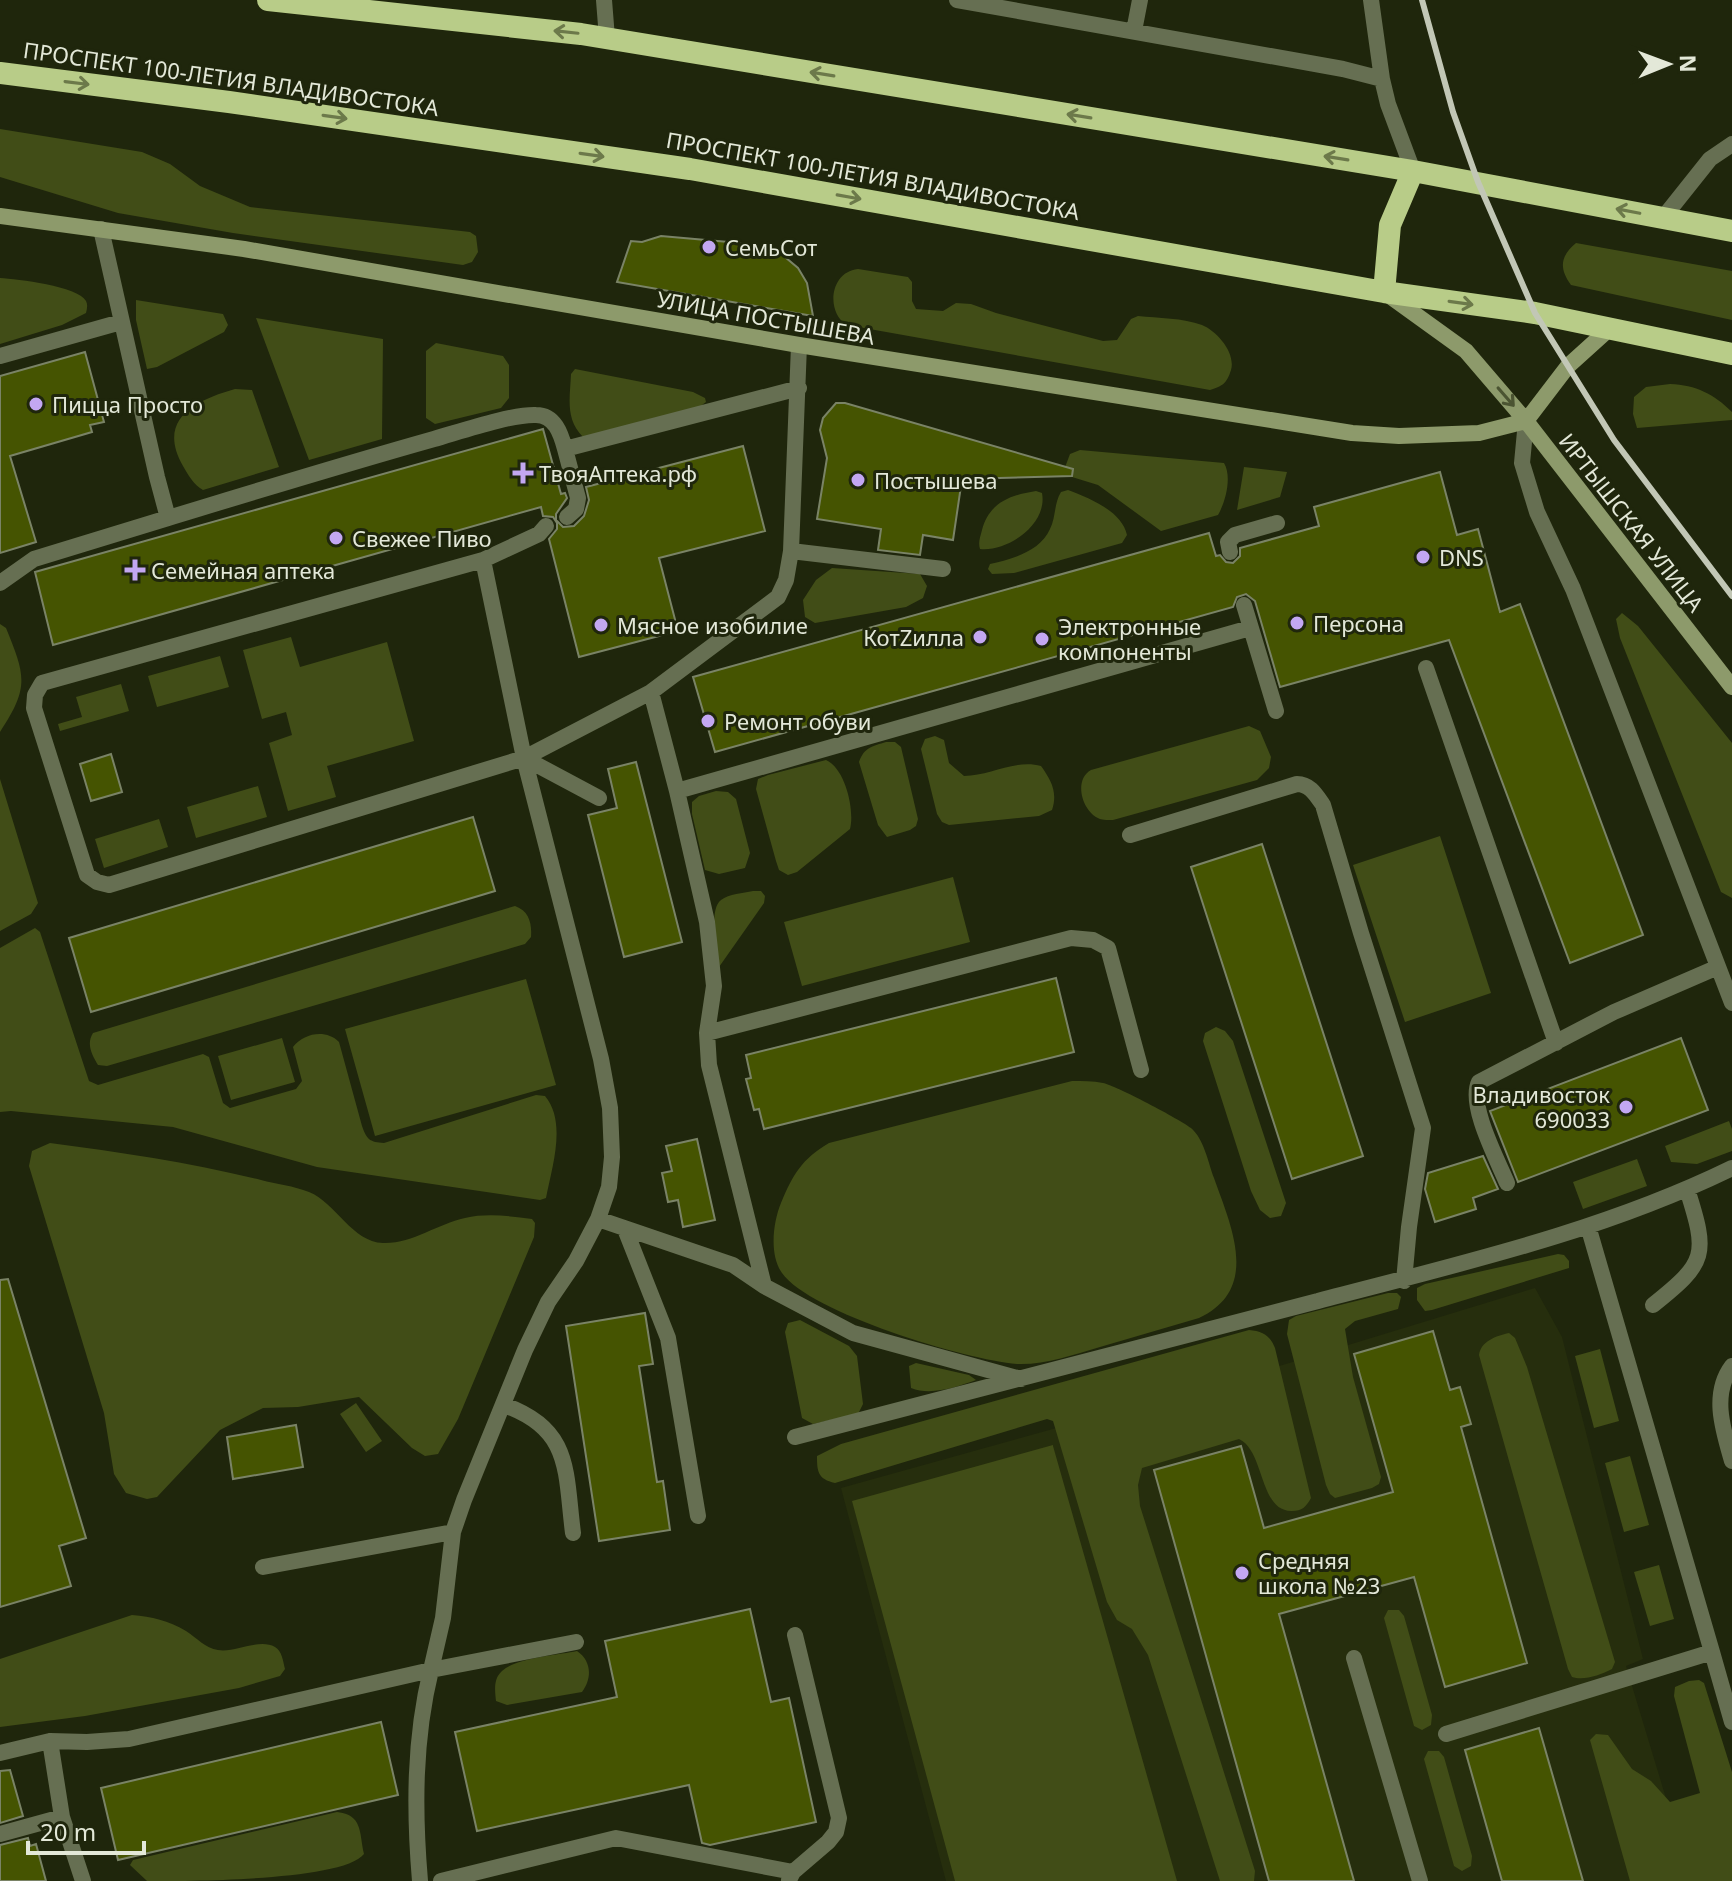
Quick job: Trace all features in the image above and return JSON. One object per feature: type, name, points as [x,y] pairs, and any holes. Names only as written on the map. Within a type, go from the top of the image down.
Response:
[{"type":"highway","points":[[268,0],[607,38],[1413,171],[1732,231]]},
{"type":"highway","name":"ПРОСПЕКТ 100-ЛЕТИЯ ВЛАДИВОСТОКА","points":[[0,73],[229,102],[690,169],[1384,292],[1535,313],[1732,354]]},
{"type":"highway","points":[[1384,292],[1390,225],[1413,171]]},
{"type":"main road","name":"УЛИЦА ПОСТЫШЕВА","points":[[0,216],[260,251],[799,345],[1352,433],[1399,436],[1479,433],[1526,421]]},
{"type":"main road","name":"ИРТЫШСКАЯ УЛИЦА","points":[[1384,292],[1466,351],[1526,421],[1732,687]]},
{"type":"main road","points":[[1526,421],[1568,366],[1609,329]]},
{"type":"lane","points":[[604,0],[607,38]]},
{"type":"lane","points":[[957,0],[1343,69],[1382,79]]},
{"type":"lane","points":[[1134,31],[1140,0]]},
{"type":"lane","points":[[1371,0],[1388,104],[1413,171]]},
{"type":"lane","points":[[1663,218],[1710,159],[1732,144]]},
{"type":"lane","points":[[101,229],[168,518]]},
{"type":"lane","points":[[0,356],[121,322]]},
{"type":"lane","points":[[546,526],[539,534],[483,560],[42,683],[35,695],[34,708],[87,875],[109,885],[524,758],[651,692],[778,597],[786,580],[791,551],[799,345]]},
{"type":"lane","points":[[565,449],[799,388]]},
{"type":"lane","points":[[0,583],[34,559],[407,446],[537,415],[551,420],[560,432],[578,498],[576,509],[567,517]]},
{"type":"lane","points":[[1526,421],[1522,463],[1537,512],[1573,589],[1732,1003]]},
{"type":"lane","points":[[1230,552],[1228,542],[1235,535],[1277,523]]},
{"type":"lane","points":[[791,551],[943,569]]},
{"type":"lane","points":[[420,1881],[416,1766],[421,1713],[443,1618],[453,1532],[548,1302],[576,1261],[598,1219],[609,1187],[612,1157],[610,1108],[601,1059],[524,758],[483,560]]},
{"type":"lane","points":[[1244,605],[1276,711]]},
{"type":"lane","points":[[677,791],[1250,628]]},
{"type":"lane","points":[[1426,668],[1556,1043]]},
{"type":"lane","points":[[651,692],[701,891],[713,965],[714,986],[707,1033],[709,1065],[764,1286]]},
{"type":"lane","points":[[524,758],[599,798]]},
{"type":"lane","points":[[1130,835],[1297,784],[1303,784],[1314,792],[1323,805],[1423,1128],[1404,1281]]},
{"type":"lane","points":[[707,1033],[1071,938],[1093,940],[1108,948],[1141,1070]]},
{"type":"lane","points":[[1507,1183],[1480,1117],[1475,1091],[1479,1082],[1614,1012],[1718,967]]},
{"type":"lane","points":[[795,1437],[1404,1281],[1588,1226],[1687,1189],[1732,1168]]},
{"type":"lane","points":[[1653,1305],[1686,1279],[1701,1252],[1699,1226],[1687,1189]]},
{"type":"lane","points":[[598,1219],[733,1265],[764,1286],[853,1333],[1023,1380]]},
{"type":"lane","points":[[1588,1226],[1732,1722]]},
{"type":"lane","points":[[625,1229],[668,1338],[698,1516]]},
{"type":"lane","points":[[1732,1366],[1720,1392],[1723,1430],[1732,1461]]},
{"type":"lane","points":[[504,1405],[526,1413],[550,1432],[561,1452],[573,1533]]},
{"type":"lane","points":[[263,1567],[453,1532]]},
{"type":"lane","points":[[441,1881],[616,1838],[791,1876],[828,1842],[836,1832],[839,1818],[795,1635]]},
{"type":"lane","points":[[0,1753],[50,1741],[129,1739],[431,1670],[576,1642]]},
{"type":"lane","points":[[1446,1734],[1712,1652]]},
{"type":"lane","points":[[1354,1658],[1420,1881]]},
{"type":"lane","points":[[50,1741],[62,1817],[74,1860],[84,1879]]},
{"type":"lane","points":[[0,1834],[62,1817]]},
{"type":"shaded area","points":[[0,129],[142,152],[170,164],[200,186],[250,207],[470,232],[476,236],[478,252],[472,262],[463,265],[233,233],[118,213],[0,177]]},
{"type":"shaded area","points":[[1576,243],[1732,271],[1732,320],[1571,285],[1564,274],[1563,263]]},
{"type":"shaded area","points":[[858,269],[908,277],[912,282],[912,301],[916,309],[943,311],[956,303],[971,304],[1103,341],[1117,340],[1131,319],[1138,316],[1195,323],[1208,328],[1224,343],[1231,357],[1231,370],[1224,383],[1210,390],[847,325],[836,312],[834,294],[841,277]]},
{"type":"shaded area","points":[[0,278],[72,291],[86,301],[86,313],[62,325],[0,344]]},
{"type":"shaded area","points":[[136,300],[223,314],[228,325],[224,332],[157,367],[147,369],[136,320]]},
{"type":"shaded area","points":[[256,318],[383,339],[382,439],[309,460]]},
{"type":"shaded area","points":[[436,343],[503,356],[509,365],[509,398],[501,408],[435,424],[426,418],[426,351]]},
{"type":"shaded area","points":[[575,369],[693,392],[705,398],[706,402],[698,408],[583,437],[573,423],[570,408],[571,374]]},
{"type":"shaded area","points":[[1670,384],[1688,386],[1711,395],[1732,412],[1732,420],[1637,428],[1633,414],[1634,397],[1646,387]]},
{"type":"shaded area","points":[[235,389],[252,390],[279,467],[203,490],[189,476],[176,450],[174,436],[177,424],[194,406]]},
{"type":"shaded area","points":[[1080,450],[1224,463],[1228,481],[1226,496],[1218,515],[1161,531],[1098,485],[1072,477],[1064,470],[1070,454]]},
{"type":"shaded area","points":[[1244,467],[1287,472],[1280,497],[1237,510]]},
{"type":"shaded area","points":[[1068,490],[1112,512],[1127,535],[1122,543],[1014,573],[992,574],[988,569],[990,564],[1024,553],[1045,537],[1052,524],[1059,496]]},
{"type":"shaded area","points":[[1036,491],[1042,493],[1039,515],[1024,534],[1002,546],[980,549],[985,521],[995,507],[1009,498]]},
{"type":"shaded area","points":[[832,568],[920,574],[927,586],[923,598],[906,607],[815,623],[805,617],[803,600],[816,580]]},
{"type":"shaded area","points":[[1622,613],[1638,626],[1732,743],[1732,898],[1721,892],[1620,638],[1616,619]]},
{"type":"shaded area","points":[[0,624],[6,628],[12,644],[21,681],[16,703],[0,732]]},
{"type":"shaded area","points":[[291,637],[300,667],[387,642],[414,741],[327,766],[336,797],[288,811],[269,743],[292,735],[286,712],[262,719],[243,650]]},
{"type":"shaded area","points":[[220,656],[229,687],[157,707],[148,676]]},
{"type":"shaded area","points":[[121,684],[129,711],[60,731],[58,724],[82,717],[76,697]]},
{"type":"shaded area","points":[[1249,726],[1260,731],[1271,757],[1269,768],[1257,780],[1113,820],[1094,815],[1084,803],[1082,781],[1091,770]]},
{"type":"shaded area","points":[[935,736],[944,740],[949,763],[964,776],[1012,766],[1041,766],[1052,786],[1052,810],[1039,816],[949,825],[942,822],[937,814],[921,749],[925,739]]},
{"type":"shaded area","points":[[895,742],[901,747],[918,819],[916,826],[910,830],[887,837],[878,825],[859,762],[866,750]]},
{"type":"shaded area","points":[[826,760],[838,771],[847,790],[850,829],[797,872],[788,875],[779,870],[776,861],[756,789],[758,779]]},
{"type":"shaded area","points":[[0,779],[38,903],[31,914],[0,931]]},
{"type":"shaded area","points":[[258,786],[267,817],[196,838],[187,807]]},
{"type":"shaded area","points":[[716,791],[728,792],[736,799],[750,853],[745,868],[719,874],[705,870],[692,814],[692,802],[699,796]]},
{"type":"shaded area","points":[[159,819],[168,847],[104,868],[95,839]]},
{"type":"shaded area","points":[[1440,836],[1491,993],[1405,1022],[1353,865]]},
{"type":"shaded area","points":[[953,877],[970,942],[802,986],[784,922]]},
{"type":"shaded area","points":[[761,891],[765,896],[764,903],[719,967],[716,965],[714,930],[717,905],[728,896]]},
{"type":"shaded area","points":[[515,906],[524,911],[530,922],[531,937],[525,944],[107,1066],[98,1065],[92,1053],[90,1041],[93,1033]]},
{"type":"shaded area","points":[[35,928],[40,932],[89,1081],[98,1085],[203,1054],[209,1057],[223,1103],[230,1108],[296,1089],[302,1081],[293,1047],[303,1038],[315,1034],[328,1035],[339,1042],[362,1126],[367,1137],[375,1142],[384,1143],[536,1095],[545,1096],[552,1107],[557,1132],[546,1198],[540,1200],[317,1167],[173,1127],[0,1112],[0,948]]},
{"type":"shaded area","points":[[526,979],[556,1085],[375,1136],[345,1029]]},
{"type":"shaded area","points":[[1216,1027],[1225,1031],[1233,1041],[1286,1203],[1281,1216],[1270,1218],[1260,1210],[1251,1191],[1203,1041],[1205,1033]]},
{"type":"shaded area","points":[[282,1038],[295,1082],[231,1100],[218,1056]]},
{"type":"shaded area","points":[[1072,1081],[1103,1083],[1120,1090],[1185,1124],[1199,1138],[1228,1216],[1236,1255],[1230,1291],[1218,1306],[1199,1318],[1079,1353],[1048,1361],[1017,1364],[963,1354],[891,1332],[824,1304],[798,1288],[782,1273],[774,1248],[778,1211],[794,1175],[805,1161],[829,1143]]},
{"type":"shaded area","points":[[1729,1121],[1732,1151],[1697,1164],[1671,1162],[1665,1146]]},
{"type":"shaded area","points":[[50,1143],[182,1163],[303,1190],[328,1204],[362,1236],[383,1243],[414,1237],[473,1216],[532,1219],[535,1223],[534,1237],[458,1419],[438,1454],[425,1456],[412,1448],[359,1397],[298,1407],[263,1408],[220,1430],[157,1497],[147,1499],[126,1493],[114,1474],[104,1413],[29,1166],[32,1151]]},
{"type":"shaded area","points":[[1637,1159],[1647,1186],[1583,1209],[1573,1182]]},
{"type":"shaded area","points":[[1558,1254],[1569,1261],[1569,1268],[1432,1310],[1425,1311],[1417,1300],[1417,1288],[1425,1284]]},
{"type":"shaded area","name":"Средняя школа №23","points":[[1535,1288],[1562,1337],[1643,1659],[1626,1666],[1691,1881],[946,1881],[841,1488],[1286,1364]]},
{"type":"shaded area","points":[[1397,1293],[1401,1297],[1398,1309],[1355,1321],[1345,1329],[1353,1377],[1381,1477],[1379,1484],[1372,1488],[1335,1498],[1326,1485],[1287,1334],[1289,1320]]},
{"type":"shaded area","points":[[800,1320],[849,1346],[857,1356],[863,1404],[858,1414],[813,1424],[802,1418],[785,1332],[788,1323]]},
{"type":"shaded area","points":[[1249,1330],[1265,1334],[1275,1348],[1311,1498],[1307,1504],[1292,1511],[1281,1509],[1273,1502],[1254,1455],[1239,1439],[1142,1468],[1138,1485],[1140,1506],[1255,1871],[1254,1881],[1220,1881],[1148,1655],[1132,1629],[1117,1620],[1107,1602],[1053,1421],[1047,1419],[835,1483],[820,1474],[817,1456],[841,1444]]},
{"type":"shaded area","points":[[1509,1333],[1515,1338],[1527,1367],[1615,1662],[1612,1669],[1592,1677],[1572,1677],[1568,1669],[1479,1355],[1486,1343]]},
{"type":"shaded area","points":[[1600,1349],[1619,1421],[1594,1428],[1575,1356]]},
{"type":"shaded area","points":[[916,1363],[969,1375],[976,1380],[944,1390],[911,1388],[909,1366]]},
{"type":"shaded area","points":[[356,1403],[382,1441],[366,1452],[340,1414]]},
{"type":"shaded area","points":[[1053,1445],[1177,1881],[955,1881],[852,1501]]},
{"type":"shaded area","points":[[1630,1456],[1649,1525],[1624,1532],[1605,1463]]},
{"type":"shaded area","points":[[1659,1565],[1674,1619],[1650,1626],[1634,1572]]},
{"type":"shaded area","points":[[1388,1610],[1399,1610],[1404,1616],[1432,1715],[1431,1725],[1422,1730],[1414,1726],[1384,1618]]},
{"type":"shaded area","points":[[132,1615],[173,1624],[213,1649],[232,1650],[262,1644],[275,1647],[282,1656],[285,1669],[280,1676],[239,1688],[85,1716],[0,1727],[0,1659]]},
{"type":"shaded area","points":[[577,1651],[586,1660],[589,1670],[588,1682],[582,1692],[507,1705],[496,1701],[497,1678],[508,1667],[527,1660]]},
{"type":"shaded area","points":[[1699,1680],[1704,1683],[1732,1772],[1732,1881],[1630,1881],[1590,1740],[1596,1734],[1608,1735],[1632,1769],[1651,1781],[1670,1802],[1700,1793],[1674,1696],[1675,1687]]},
{"type":"shaded area","points":[[1428,1751],[1439,1751],[1444,1757],[1472,1856],[1471,1866],[1462,1871],[1454,1866],[1424,1759]]},
{"type":"shaded area","points":[[337,1812],[356,1821],[364,1854],[350,1863],[327,1870],[263,1878],[147,1881],[130,1865],[133,1860]]},
{"type":"building","points":[[661,236],[740,243],[779,252],[798,268],[807,283],[813,316],[617,282],[631,241],[642,242]]},
{"type":"building","points":[[85,352],[104,422],[90,425],[92,432],[10,456],[36,542],[0,553],[0,376]]},
{"type":"building","points":[[836,403],[845,403],[1073,469],[1072,476],[962,479],[953,540],[923,535],[920,555],[878,550],[881,529],[817,519],[827,458],[820,430],[823,418]]},
{"type":"building","points":[[543,429],[561,494],[565,493],[567,498],[556,514],[556,520],[563,527],[574,526],[584,516],[589,500],[586,487],[743,446],[765,531],[659,558],[678,631],[579,657],[549,539],[557,529],[557,523],[553,517],[543,516],[541,507],[53,645],[35,572]]},
{"type":"building","points":[[1440,472],[1457,535],[1478,529],[1500,612],[1520,604],[1643,935],[1570,963],[1449,640],[1280,687],[1255,601],[1246,594],[1237,597],[1233,607],[715,752],[693,677],[1209,533],[1216,556],[1220,555],[1226,562],[1233,563],[1240,556],[1240,548],[1319,526],[1314,507]]},
{"type":"building","points":[[111,754],[122,792],[91,801],[80,764]]},
{"type":"building","points":[[636,762],[682,942],[624,957],[588,815],[617,808],[608,769]]},
{"type":"building","points":[[473,817],[495,891],[91,1012],[69,938]]},
{"type":"building","points":[[1262,844],[1363,1156],[1292,1179],[1191,867]]},
{"type":"building","points":[[1056,978],[1074,1052],[764,1129],[759,1109],[754,1110],[746,1079],[751,1078],[746,1055]]},
{"type":"building","points":[[1681,1038],[1708,1110],[1518,1182],[1490,1111]]},
{"type":"building","points":[[697,1139],[715,1220],[683,1227],[678,1200],[668,1202],[662,1173],[672,1171],[666,1146]]},
{"type":"building","points":[[1483,1156],[1498,1189],[1473,1198],[1476,1209],[1435,1222],[1425,1189],[1428,1173]]},
{"type":"building","points":[[8,1279],[86,1538],[59,1546],[71,1586],[0,1607],[0,1280]]},
{"type":"building","points":[[645,1313],[653,1364],[639,1366],[657,1482],[663,1481],[670,1530],[599,1541],[566,1326]]},
{"type":"building","points":[[1433,1331],[1450,1390],[1460,1387],[1471,1424],[1461,1427],[1527,1663],[1445,1687],[1414,1577],[1279,1614],[1354,1881],[1269,1881],[1154,1470],[1241,1446],[1264,1528],[1393,1492],[1354,1354]]},
{"type":"building","points":[[296,1425],[303,1467],[233,1479],[227,1437]]},
{"type":"building","points":[[750,1609],[771,1702],[789,1698],[816,1822],[710,1845],[702,1843],[689,1785],[477,1831],[455,1732],[617,1697],[605,1641]]},
{"type":"building","points":[[381,1722],[398,1795],[118,1860],[101,1788]]},
{"type":"building","points":[[1539,1728],[1583,1881],[1502,1881],[1465,1750]]},
{"type":"building","points":[[10,1770],[23,1816],[0,1823],[0,1771]]},
{"type":"building","points":[[28,1838],[30,1846],[36,1844],[46,1881],[0,1881],[0,1845]]},
{"type":"railway","points":[[1422,0],[1453,112],[1478,182],[1535,313],[1614,440],[1732,596]]},
{"type":"place","name":"СемьСот","points":[[709,247]]},
{"type":"place","name":"Пицца Просто","points":[[36,404]]},
{"type":"place","name":"ТвояАптека.рф","points":[[523,473]]},
{"type":"place","name":"Постышева","points":[[858,480]]},
{"type":"place","name":"Свежее Пиво","points":[[336,538]]},
{"type":"place","name":"DNS","points":[[1423,557]]},
{"type":"place","name":"Семейная аптека","points":[[135,570]]},
{"type":"place","name":"Персона","points":[[1297,623]]},
{"type":"place","name":"Мясное изобилие","points":[[601,625]]},
{"type":"place","name":"КотZилла","points":[[980,637]]},
{"type":"place","name":"Электронные компоненты","points":[[1042,639]]},
{"type":"place","name":"Ремонт обуви","points":[[708,721]]},
{"type":"place","name":"Владивосток 690033","points":[[1626,1107]]},
{"type":"place","name":"Средняя школа №23","points":[[1242,1573]]}]
